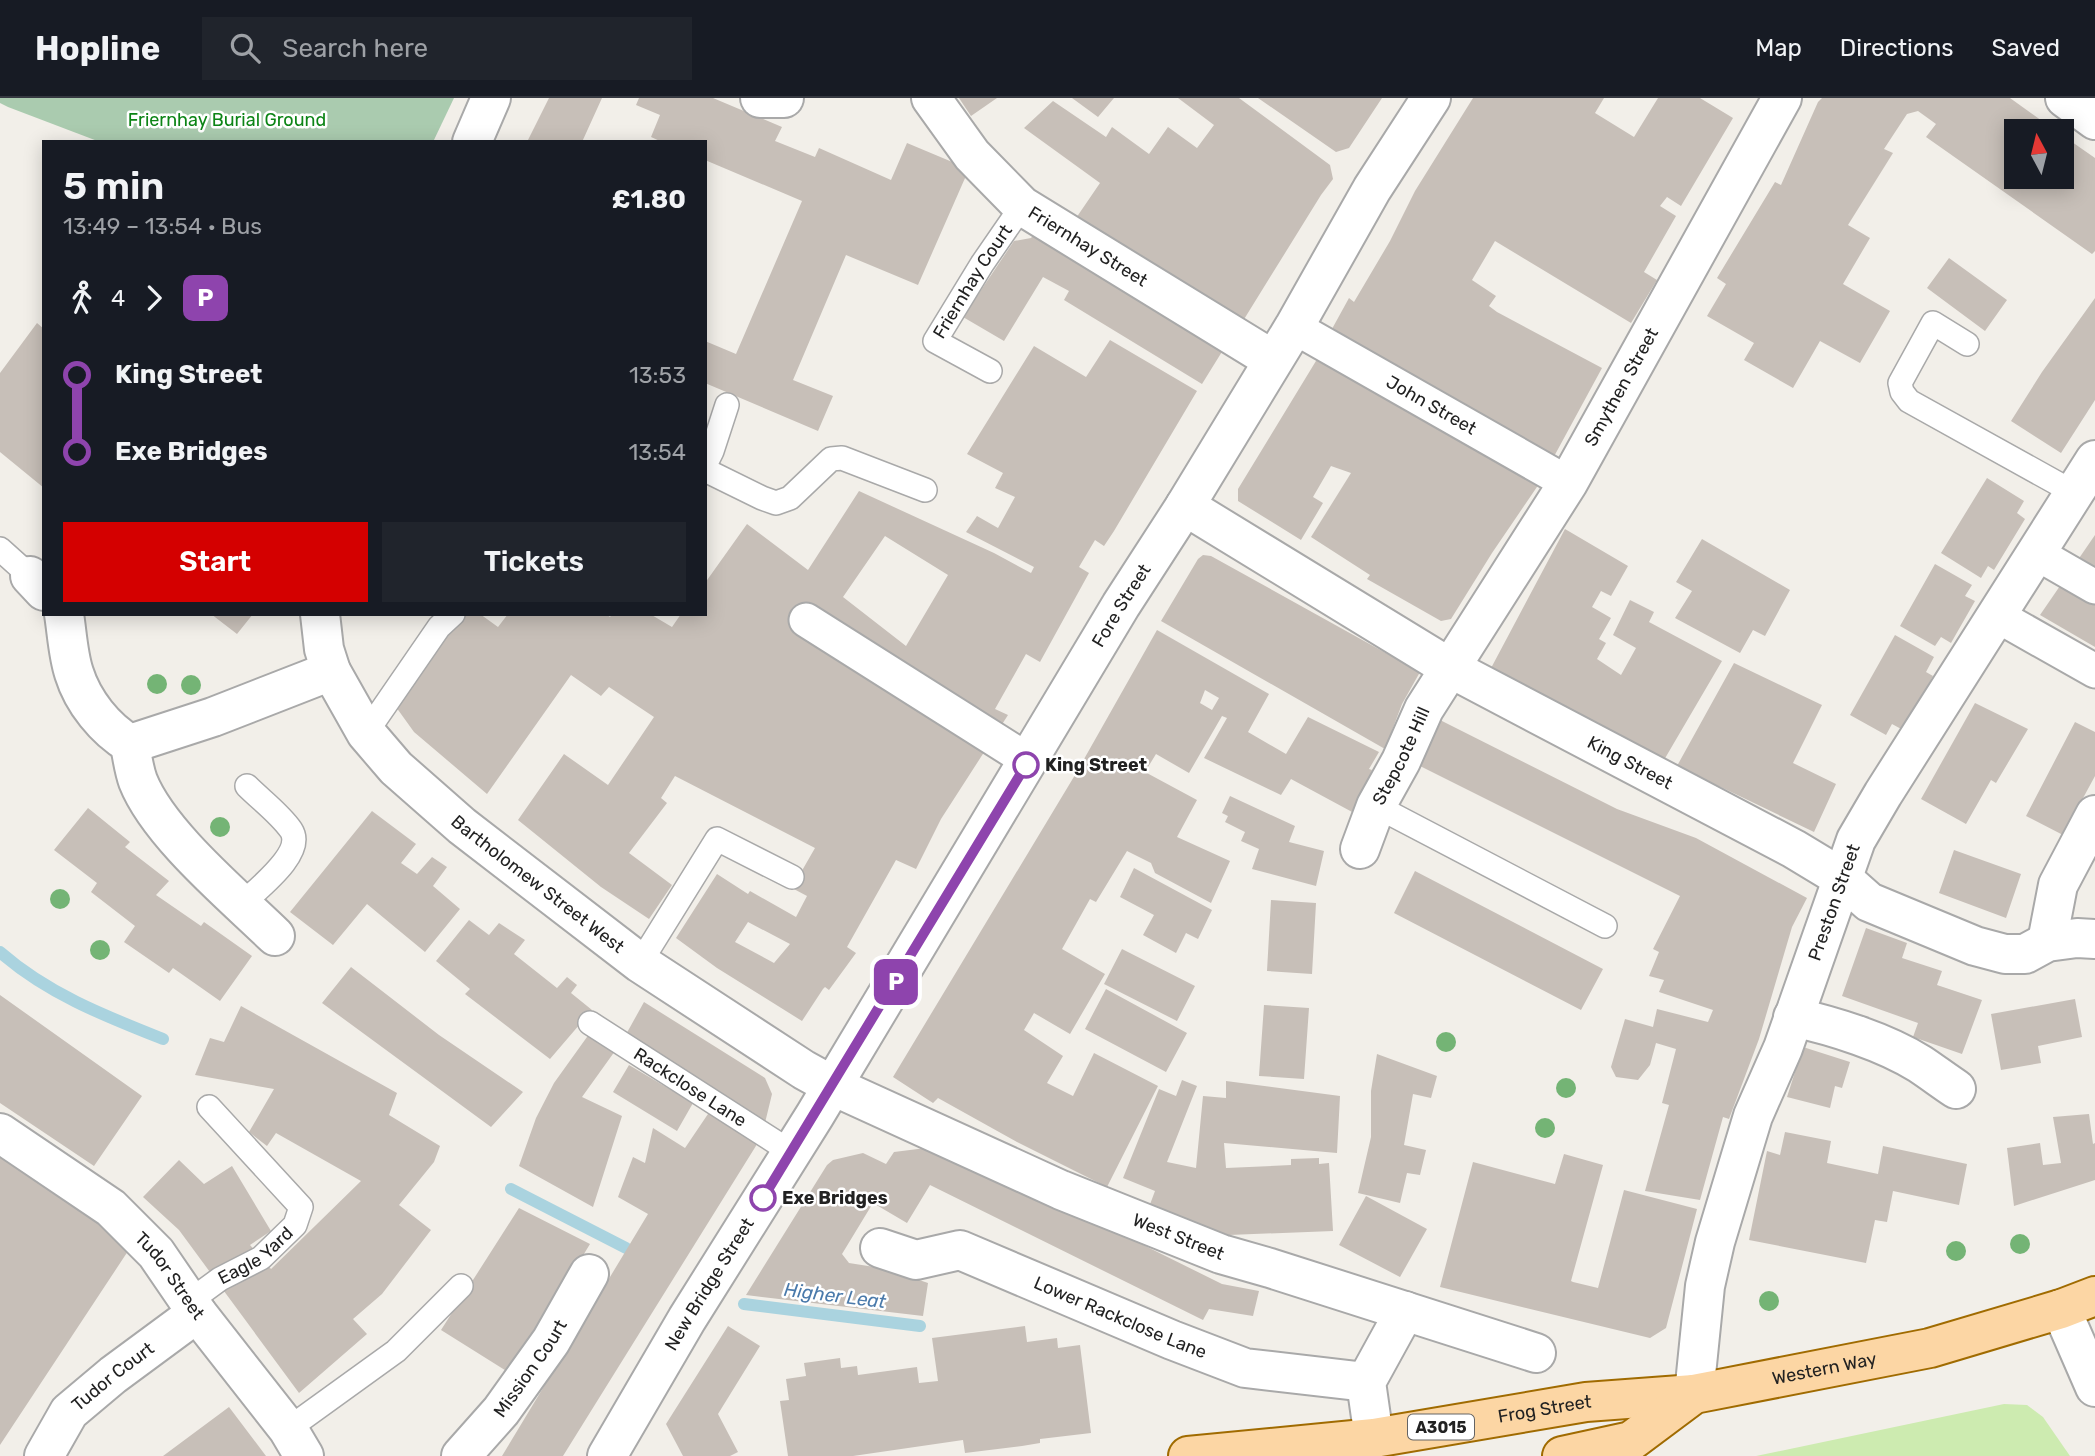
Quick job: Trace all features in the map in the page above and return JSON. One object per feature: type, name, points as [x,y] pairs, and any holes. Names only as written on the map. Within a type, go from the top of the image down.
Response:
[{"type":"main road","name":"Western Way","points":[[1562,1456],[1631,1441],[1694,1394],[1930,1348],[2078,1303]]},
{"type":"main road","name":"Frog Street","points":[[1188,1456],[1374,1438],[1586,1402],[1694,1394]]},
{"type":"street","points":[[473,140],[491,98]]},
{"type":"street","points":[[760,98],[784,98]]},
{"type":"street","name":"Friernhay Street","points":[[932,98],[972,155],[1021,206],[1273,360]]},
{"type":"street","name":"Fore Street","points":[[824,1100],[1121,605],[1294,327],[1372,189],[1431,98]]},
{"type":"street","name":"Smythen Street","points":[[1450,668],[1568,483],[1782,98]]},
{"type":"street","points":[[2065,98],[2095,121]]},
{"type":"street","name":"John Street","points":[[1294,327],[1568,483]]},
{"type":"street","name":"Preston Street","points":[[1694,1394],[1705,1286],[1715,1242],[1753,1116],[1783,1048],[1856,840],[2095,460]]},
{"type":"street","name":"King Street","points":[[1185,506],[1450,668],[1794,849],[1842,878],[1868,902],[1975,946],[2005,954],[2025,954],[2047,942],[2077,938],[2095,939]]},
{"type":"street","points":[[2036,552],[2095,587]]},
{"type":"street","points":[[1996,615],[2095,671]]},
{"type":"street","points":[[64,616],[74,674],[94,712],[113,734],[130,744],[139,782],[152,806],[176,838],[275,936]]},
{"type":"street","name":"Bartholomew Street West","points":[[320,616],[322,638],[331,671],[366,733],[396,768],[462,826],[640,963],[804,1070],[824,1100]]},
{"type":"street","points":[[806,620],[1029,761]]},
{"type":"street","name":"Stepcote Hill","points":[[1360,849],[1376,806],[1401,761],[1424,709],[1450,668]]},
{"type":"street","points":[[130,744],[213,717],[331,671]]},
{"type":"street","points":[[2047,942],[2058,885],[2095,815]]},
{"type":"street","points":[[1793,1017],[1825,1024],[1891,1050],[1919,1063],[1956,1090]]},
{"type":"street","name":"New Bridge Street","points":[[607,1456],[687,1319],[824,1100]]},
{"type":"street","name":"West Street","points":[[824,1100],[1221,1254],[1536,1353]]},
{"type":"street","name":"Tudor Street","points":[[0,1133],[111,1208],[156,1253],[296,1443]]},
{"type":"street","name":"Lower Rackclose Lane","points":[[880,1248],[916,1259],[960,1250],[1172,1340],[1245,1367],[1366,1382]]},
{"type":"street","name":"Mission Court","points":[[461,1456],[501,1411],[551,1341],[589,1274]]},
{"type":"street","points":[[2078,1303],[2095,1387]]},
{"type":"street","name":"Tudor Court","points":[[44,1456],[69,1412],[194,1307]]},
{"type":"street","points":[[1374,1438],[1366,1382],[1405,1311]]},
{"type":"lane","name":"Friernhay Court","points":[[990,371],[935,341],[1021,206]]},
{"type":"lane","points":[[1967,344],[1933,323],[1900,383],[1902,392],[1909,401],[2073,492]]},
{"type":"lane","points":[[707,462],[727,405]]},
{"type":"lane","points":[[707,468],[776,503],[790,498],[831,459],[842,458],[925,490]]},
{"type":"lane","points":[[0,549],[37,583]]},
{"type":"lane","points":[[366,733],[439,627],[451,616]]},
{"type":"lane","points":[[242,904],[287,860],[294,845],[292,831],[247,786]]},
{"type":"lane","points":[[1376,806],[1605,926]]},
{"type":"lane","points":[[640,963],[717,839],[792,877]]},
{"type":"lane","name":"Rackclose Lane","points":[[590,1023],[791,1152]]},
{"type":"lane","name":"Eagle Yard","points":[[194,1307],[220,1279],[261,1258],[295,1224],[301,1207],[209,1107]]},
{"type":"lane","points":[[296,1443],[396,1351],[461,1286]]},
{"type":"green space","name":"Friernhay Burial Ground","points":[[0,98],[454,98],[434,140],[95,140],[0,103]]},
{"type":"green space","points":[[2004,1404],[2027,1405],[2043,1417],[2070,1456],[1756,1456]]},
{"type":"building","points":[[549,98],[602,98],[583,140],[528,140]]},
{"type":"building","points":[[639,98],[713,98],[782,127],[775,141],[815,157],[819,148],[891,180],[907,143],[969,169],[918,285],[846,255],[793,380],[833,396],[818,431],[707,384],[707,342],[736,354],[802,201],[707,161],[707,140],[658,140],[651,137],[660,115],[636,105]]},
{"type":"building","points":[[959,98],[997,98],[971,116]]},
{"type":"building","points":[[1072,98],[1114,98],[1098,117]]},
{"type":"building","points":[[1178,98],[1239,98],[1330,165],[1333,179],[1238,329],[1072,224],[1100,183],[1024,128],[1053,101],[1106,137],[1112,127],[1149,154],[1168,127],[1197,148],[1214,125]]},
{"type":"building","points":[[1258,98],[1382,98],[1349,148],[1336,152]]},
{"type":"building","points":[[1473,98],[1604,98],[1595,113],[1634,137],[1658,98],[1700,98],[1733,118],[1681,206],[1667,197],[1660,206],[1676,216],[1644,272],[1657,280],[1631,323],[1495,241],[1472,280],[1496,296],[1489,306],[1497,312],[1602,368],[1551,462],[1327,338],[1349,298],[1354,302],[1390,241],[1415,191]]},
{"type":"building","points":[[1822,98],[2010,98],[2039,119],[2004,119],[2004,189],[2074,189],[2074,143],[2095,158],[2095,251],[2092,254],[1926,137],[1936,124],[1918,111],[1907,114],[1884,149],[1893,153],[1848,225],[1870,238],[1843,284],[1890,311],[1860,363],[1820,341],[1793,388],[1744,360],[1754,343],[1707,316],[1726,284],[1717,278],[1775,182],[1781,185]]},
{"type":"building","points":[[1040,227],[1228,342],[1202,384],[1064,300],[1069,291],[1043,277],[1004,341],[963,317],[1014,241],[1031,238]]},
{"type":"building","points":[[1949,258],[2007,300],[1985,331],[1927,288]]},
{"type":"building","points":[[2095,298],[2095,400],[2061,453],[2011,421]]},
{"type":"building","points":[[37,323],[42,327],[42,486],[0,452],[0,373]]},
{"type":"building","points":[[1110,340],[1197,391],[1104,546],[1095,540],[1079,567],[1089,573],[1040,662],[1026,654],[995,709],[1008,715],[941,819],[916,869],[896,860],[847,947],[856,953],[829,990],[825,987],[823,989],[802,1021],[717,968],[676,938],[717,874],[748,894],[750,891],[796,917],[807,896],[792,888],[815,848],[675,776],[661,798],[667,803],[629,853],[672,885],[649,919],[601,887],[518,820],[564,754],[608,785],[654,717],[609,687],[601,696],[571,675],[487,794],[414,732],[396,707],[461,616],[483,616],[498,627],[506,616],[653,616],[672,627],[680,616],[707,616],[707,580],[747,524],[808,570],[859,491],[994,553],[1031,573],[1034,567],[966,532],[977,516],[998,528],[1015,497],[995,488],[1003,473],[967,454],[1034,346],[1086,377]],"holes":[[[885,536],[948,575],[906,646],[843,597]],[[748,922],[790,944],[774,963],[735,942]]]},
{"type":"building","points":[[1319,356],[1541,481],[1451,619],[1441,621],[1367,579],[1370,575],[1311,537],[1351,473],[1331,466],[1313,497],[1323,503],[1301,540],[1238,501],[1238,489]]},
{"type":"building","points":[[1987,478],[2024,501],[2017,513],[2025,519],[1994,570],[1988,566],[1981,578],[1941,553]]},
{"type":"building","points":[[1565,529],[1628,566],[1611,596],[1601,591],[1592,607],[1611,618],[1599,639],[1606,643],[1597,659],[1621,675],[1636,648],[1613,635],[1630,600],[1654,612],[1649,622],[1722,661],[1664,760],[1490,670]]},
{"type":"building","points":[[2095,535],[2095,647],[2040,615]]},
{"type":"building","points":[[1702,539],[1790,590],[1765,636],[1753,630],[1740,653],[1675,618],[1692,591],[1676,582]]},
{"type":"building","points":[[1203,555],[1211,556],[1420,672],[1402,704],[1385,749],[1161,621]]},
{"type":"building","points":[[1935,564],[1972,585],[1965,596],[1975,601],[1951,643],[1941,637],[1935,646],[1900,626]]},
{"type":"building","points":[[214,616],[251,616],[237,634]]},
{"type":"building","points":[[1157,630],[1269,694],[1248,732],[1286,754],[1308,717],[1379,752],[1369,769],[1372,770],[1354,813],[1291,779],[1281,795],[1204,758],[1227,718],[1222,716],[1189,773],[1156,754],[1145,772],[1197,800],[1177,837],[1230,861],[1211,903],[1155,873],[1151,863],[1127,851],[1096,902],[1090,899],[1062,949],[1105,974],[1070,1034],[1034,1013],[1024,1030],[1063,1056],[1047,1083],[1073,1096],[1094,1053],[1158,1086],[1107,1187],[1017,1142],[938,1098],[933,1103],[893,1077],[1075,775]],"holes":[[[1205,690],[1219,698],[1212,710],[1200,703]]]},
{"type":"building","points":[[1895,635],[1934,657],[1926,672],[1933,676],[1903,730],[1892,724],[1886,735],[1850,715]]},
{"type":"building","points":[[1734,663],[1822,705],[1793,763],[1836,784],[1814,832],[1677,766]]},
{"type":"building","points":[[1975,703],[2028,729],[1996,783],[1991,780],[1966,824],[1921,799]]},
{"type":"building","points":[[1440,720],[1617,809],[1696,838],[1807,898],[1792,927],[1759,1039],[1729,1119],[1723,1117],[1700,1200],[1645,1191],[1669,1105],[1662,1103],[1676,1049],[1656,1043],[1650,1065],[1638,1080],[1616,1077],[1611,1067],[1625,1019],[1653,1027],[1657,1009],[1708,1022],[1713,1010],[1659,992],[1664,980],[1649,976],[1659,952],[1653,949],[1680,896],[1418,765]]},
{"type":"building","points":[[2075,722],[2095,732],[2095,776],[2063,835],[2026,816]]},
{"type":"building","points":[[1230,796],[1295,826],[1289,842],[1324,851],[1316,886],[1252,869],[1259,849],[1241,841],[1245,832],[1225,822],[1228,816],[1222,813]]},
{"type":"building","points":[[88,808],[130,842],[125,847],[169,881],[156,895],[201,926],[204,922],[252,956],[220,1001],[173,968],[169,973],[124,942],[135,926],[91,892],[97,883],[54,850]]},
{"type":"building","points":[[372,811],[416,844],[401,863],[417,874],[432,857],[447,867],[433,886],[460,909],[425,952],[367,904],[333,945],[290,912]]},
{"type":"building","points":[[1954,850],[2021,874],[2006,918],[1939,893]]},
{"type":"building","points":[[1134,868],[1212,910],[1198,939],[1186,933],[1176,953],[1143,935],[1154,915],[1120,897]]},
{"type":"building","points":[[1415,871],[1603,969],[1581,1010],[1394,913]]},
{"type":"building","points":[[1271,900],[1316,903],[1312,974],[1267,971]]},
{"type":"building","points":[[469,920],[489,935],[499,923],[525,940],[514,954],[557,988],[567,977],[577,985],[571,993],[592,1010],[550,1059],[465,994],[470,989],[436,961]]},
{"type":"building","points":[[1866,928],[1907,943],[1902,958],[1942,971],[1937,985],[1982,1000],[1962,1054],[1913,1037],[1918,1023],[1842,996]]},
{"type":"building","points":[[1122,949],[1195,986],[1177,1021],[1104,984]]},
{"type":"building","points":[[351,967],[439,1035],[523,1092],[491,1127],[322,1003]]},
{"type":"building","points":[[1106,989],[1187,1033],[1166,1072],[1085,1029]]},
{"type":"building","points":[[0,995],[142,1096],[94,1166],[0,1103]]},
{"type":"building","points":[[2075,999],[2082,1037],[2038,1046],[2041,1063],[2001,1070],[1991,1014]]},
{"type":"building","points":[[644,1002],[765,1078],[772,1094],[764,1127],[624,1038]]},
{"type":"building","points":[[1264,1005],[1309,1008],[1304,1079],[1259,1076]]},
{"type":"building","points":[[241,1006],[397,1093],[389,1115],[440,1146],[434,1162],[399,1205],[431,1230],[382,1294],[353,1319],[367,1334],[299,1393],[179,1230],[143,1197],[179,1160],[204,1184],[232,1166],[271,1231],[250,1245],[271,1269],[361,1181],[276,1133],[267,1146],[249,1132],[274,1089],[195,1075],[210,1038],[224,1042]]},
{"type":"building","points":[[592,1030],[615,1051],[582,1097],[622,1116],[593,1207],[519,1166],[536,1118],[554,1083]]},
{"type":"building","points":[[1803,1047],[1850,1062],[1842,1088],[1835,1086],[1830,1108],[1787,1097]]},
{"type":"building","points":[[1377,1054],[1437,1076],[1431,1098],[1413,1094],[1404,1145],[1426,1150],[1420,1175],[1407,1173],[1400,1203],[1358,1193],[1371,1137],[1371,1091]]},
{"type":"building","points":[[629,1065],[693,1103],[677,1131],[613,1092]]},
{"type":"building","points":[[1182,1080],[1197,1086],[1167,1162],[1196,1168],[1203,1096],[1226,1098],[1226,1081],[1340,1096],[1337,1153],[1224,1143],[1226,1168],[1291,1165],[1291,1159],[1319,1158],[1319,1164],[1329,1163],[1333,1231],[1229,1235],[1149,1207],[1155,1191],[1123,1178],[1159,1089],[1176,1096]]},
{"type":"building","points":[[710,1111],[759,1141],[563,1456],[502,1456],[648,1214],[618,1197],[633,1157],[645,1163],[653,1128],[685,1148]]},
{"type":"building","points":[[2089,1114],[2093,1144],[2095,1143],[2095,1180],[2014,1206],[2007,1148],[2040,1143],[2043,1165],[2061,1163],[2053,1117]]},
{"type":"building","points":[[1785,1132],[1831,1141],[1827,1163],[1878,1174],[1883,1146],[1967,1164],[1959,1205],[1893,1191],[1887,1222],[1875,1220],[1866,1263],[1749,1240],[1767,1151],[1780,1155]]},
{"type":"building","points":[[934,1147],[1222,1284],[1259,1291],[1253,1316],[1209,1309],[1203,1320],[930,1185],[907,1223],[873,1203],[842,1254],[849,1263],[887,1269],[928,1283],[923,1316],[746,1295],[827,1165],[833,1160],[863,1153],[886,1164],[894,1152]]},
{"type":"building","points":[[0,1154],[134,1242],[0,1445]]},
{"type":"building","points":[[1564,1154],[1603,1165],[1571,1281],[1573,1282],[1598,1288],[1624,1190],[1697,1209],[1666,1328],[1650,1338],[1440,1287],[1473,1162],[1555,1184]]},
{"type":"building","points":[[1366,1196],[1427,1229],[1400,1277],[1339,1245]]},
{"type":"building","points":[[519,1208],[590,1244],[511,1374],[441,1330]]},
{"type":"building","points":[[728,1326],[760,1346],[718,1414],[738,1452],[730,1456],[683,1456],[666,1424]]},
{"type":"building","points":[[1025,1326],[1027,1342],[1057,1338],[1058,1348],[1080,1345],[1091,1433],[965,1453],[963,1440],[853,1456],[788,1456],[780,1401],[789,1400],[786,1379],[806,1376],[804,1363],[840,1358],[841,1368],[857,1366],[858,1375],[917,1367],[919,1383],[938,1381],[932,1338]]},
{"type":"building","points":[[229,1407],[266,1456],[163,1456]]},
{"type":"waterway","name":"Higher Leat","points":[[0,952],[57,992],[163,1039]]},
{"type":"waterway","name":"Higher Leat","points":[[511,1189],[626,1248]]},
{"type":"waterway","name":"Higher Leat","points":[[744,1304],[920,1326]]},
{"type":"bus line","name":"P","points":[[763,1198],[1026,765]]},
{"type":"place","name":"King Street","points":[[1026,765]]},
{"type":"place","name":"Exe Bridges","points":[[763,1198]]}]
